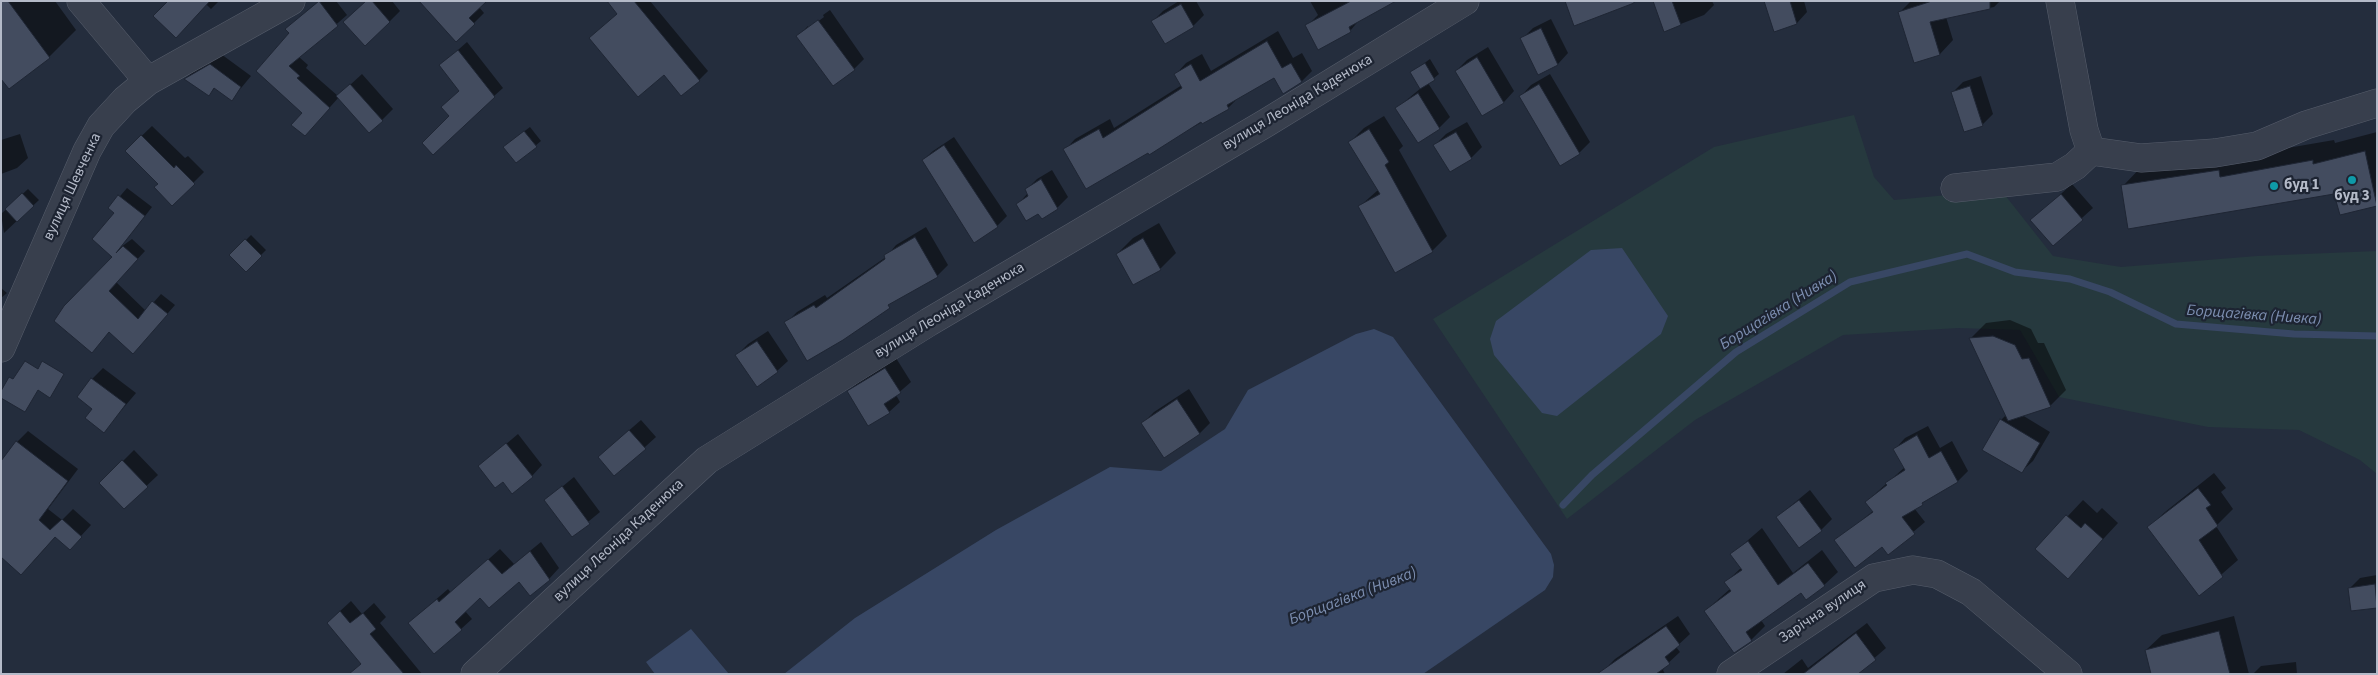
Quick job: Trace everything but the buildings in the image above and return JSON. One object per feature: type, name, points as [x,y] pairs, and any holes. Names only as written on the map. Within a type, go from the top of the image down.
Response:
[{"type":"street","points":[[81,1],[148,81]]},
{"type":"street","name":"вулиця Шевченка","points":[[1,348],[87,150],[101,126],[148,81],[291,1]]},
{"type":"street","name":"вулиця Леоніда Каденюка","points":[[475,674],[707,460],[929,322],[1266,123],[1465,1]]},
{"type":"street","points":[[2060,1],[2084,130],[2091,151]]},
{"type":"street","points":[[2091,151],[2141,158],[2215,153],[2256,146],[2306,125],[2377,103]]},
{"type":"street","points":[[1955,188],[2057,177],[2075,166],[2091,151]]},
{"type":"street","name":"Зарічна вулиця","points":[[1731,674],[1874,578],[1913,570],[1937,574],[1971,592],[2068,674]]},
{"type":"green space","points":[[1854,115],[1874,177],[1894,200],[2001,190],[2053,256],[2121,267],[2257,256],[2377,251],[2377,474],[2360,460],[2299,430],[2208,427],[2059,397],[2020,330],[1958,328],[1843,335],[1695,420],[1567,519],[1433,319],[1714,147]]},
{"type":"water","points":[[1622,248],[1668,316],[1661,334],[1557,416],[1542,413],[1494,355],[1490,339],[1496,321],[1591,250]]},
{"type":"water","points":[[1374,329],[1393,337],[1551,554],[1554,565],[1553,577],[1545,590],[1423,674],[784,674],[855,618],[996,530],[1110,467],[1161,471],[1225,429],[1248,390],[1356,334]]},
{"type":"water","points":[[691,629],[729,674],[655,674],[646,662]]},
{"type":"waterway","name":"Борщагівка (Нивка)","points":[[1563,505],[1592,475],[1736,352],[1850,282],[1967,254],[2015,272],[2070,279],[2110,292],[2176,324],[2294,334],[2377,336]]},
{"type":"place","name":"буд 3","points":[[2352,180]]},
{"type":"place","name":"буд 1","points":[[2274,186]]}]
